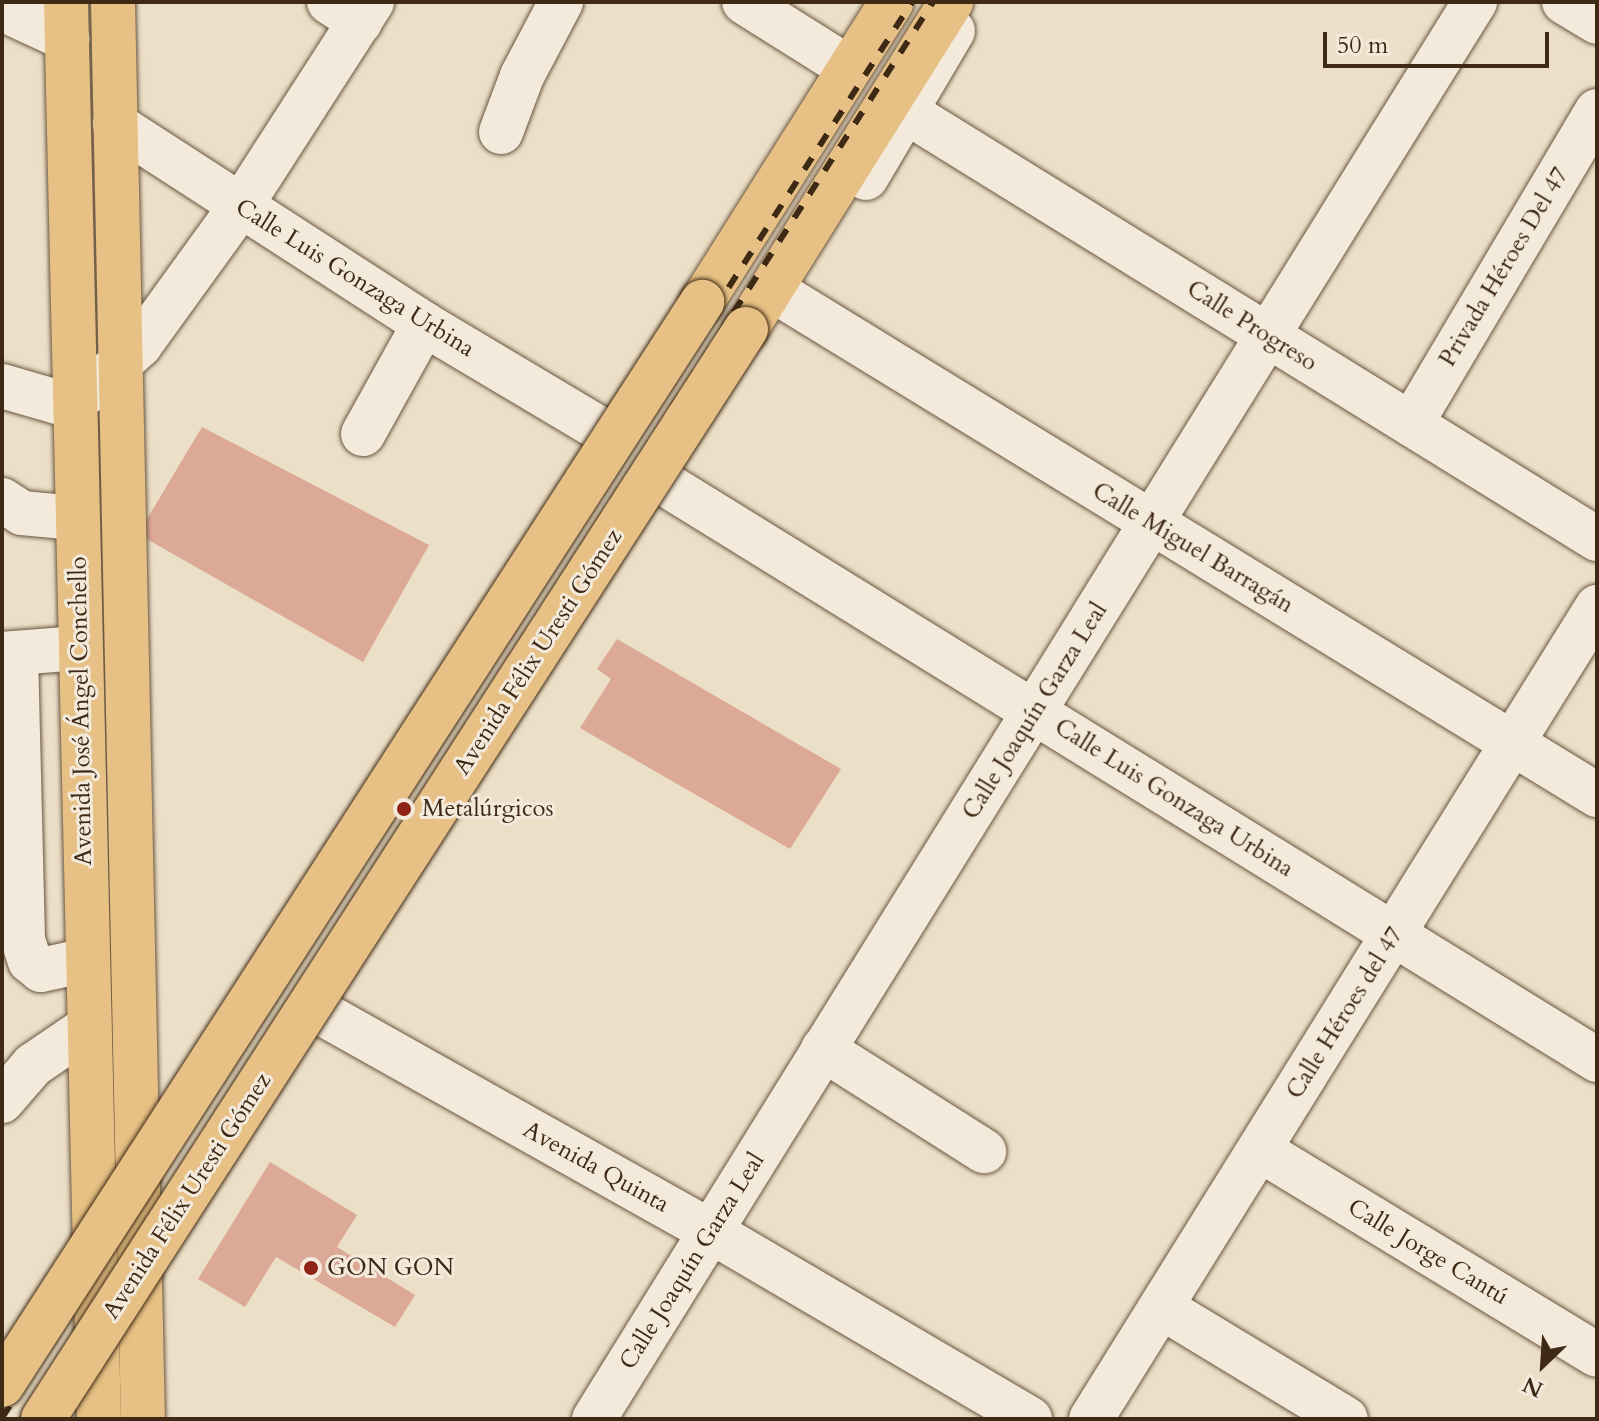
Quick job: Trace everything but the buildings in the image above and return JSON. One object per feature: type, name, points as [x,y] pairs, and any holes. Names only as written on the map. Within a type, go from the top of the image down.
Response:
[{"type":"main road","name":"Avenida José Ángel Conchello","points":[[113,2],[143,1291],[143,1419]]},
{"type":"main road","points":[[2,1385],[702,302],[892,2]]},
{"type":"main road","name":"Avenida Félix Uresti Gómez","points":[[43,1419],[952,8]]},
{"type":"main road","name":"Avenida José Ángel Conchello","points":[[67,20],[73,398],[99,1419]]},
{"type":"street","points":[[501,132],[534,50],[561,2]]},
{"type":"street","points":[[744,2],[835,59]]},
{"type":"street","points":[[2,1350],[871,2]]},
{"type":"street","name":"Calle Joaquín Garza Leal","points":[[594,1419],[1475,2]]},
{"type":"street","points":[[1564,2],[1597,22]]},
{"type":"street","points":[[63,1419],[143,1291],[670,487],[908,113],[952,8]]},
{"type":"street","points":[[2,9],[67,20]]},
{"type":"street","points":[[2,386],[57,402],[73,398],[121,363],[240,207],[353,9]]},
{"type":"street","name":"Privada Héroes Del 47","points":[[1411,424],[1597,111]]},
{"type":"street","name":"Calle Progreso","points":[[908,113],[1597,539]]},
{"type":"street","name":"Calle Luis Gonzaga Urbina","points":[[115,124],[424,324],[597,427]]},
{"type":"street","name":"Calle Miguel Barragán","points":[[789,300],[1597,795]]},
{"type":"street","points":[[363,434],[424,324]]},
{"type":"street","name":"Calle Luis Gonzaga Urbina","points":[[670,487],[1597,1060]]},
{"type":"street","points":[[2,500],[22,513],[76,518]]},
{"type":"street","name":"Calle Héroes del 47","points":[[1091,1419],[1597,607]]},
{"type":"street","points":[[79,648],[9,654],[25,950],[41,970],[87,960]]},
{"type":"street","points":[[12,736],[82,734]]},
{"type":"street","name":"Avenida Quinta","points":[[325,1015],[710,1231],[1030,1419]]},
{"type":"street","points":[[2,1101],[33,1065],[89,1027]]},
{"type":"street","points":[[823,1049],[984,1151]]},
{"type":"street","name":"Calle Jorge Cantú","points":[[1260,1150],[1597,1355]]},
{"type":"street","points":[[1161,1307],[1346,1419]]},
{"type":"railway","points":[[2,1418],[912,2]]},
{"type":"railway","points":[[22,1419],[933,2]]},
{"type":"place","name":"Metalúrgicos","points":[[404,809]]},
{"type":"place","name":"GON GON","points":[[311,1268]]}]
